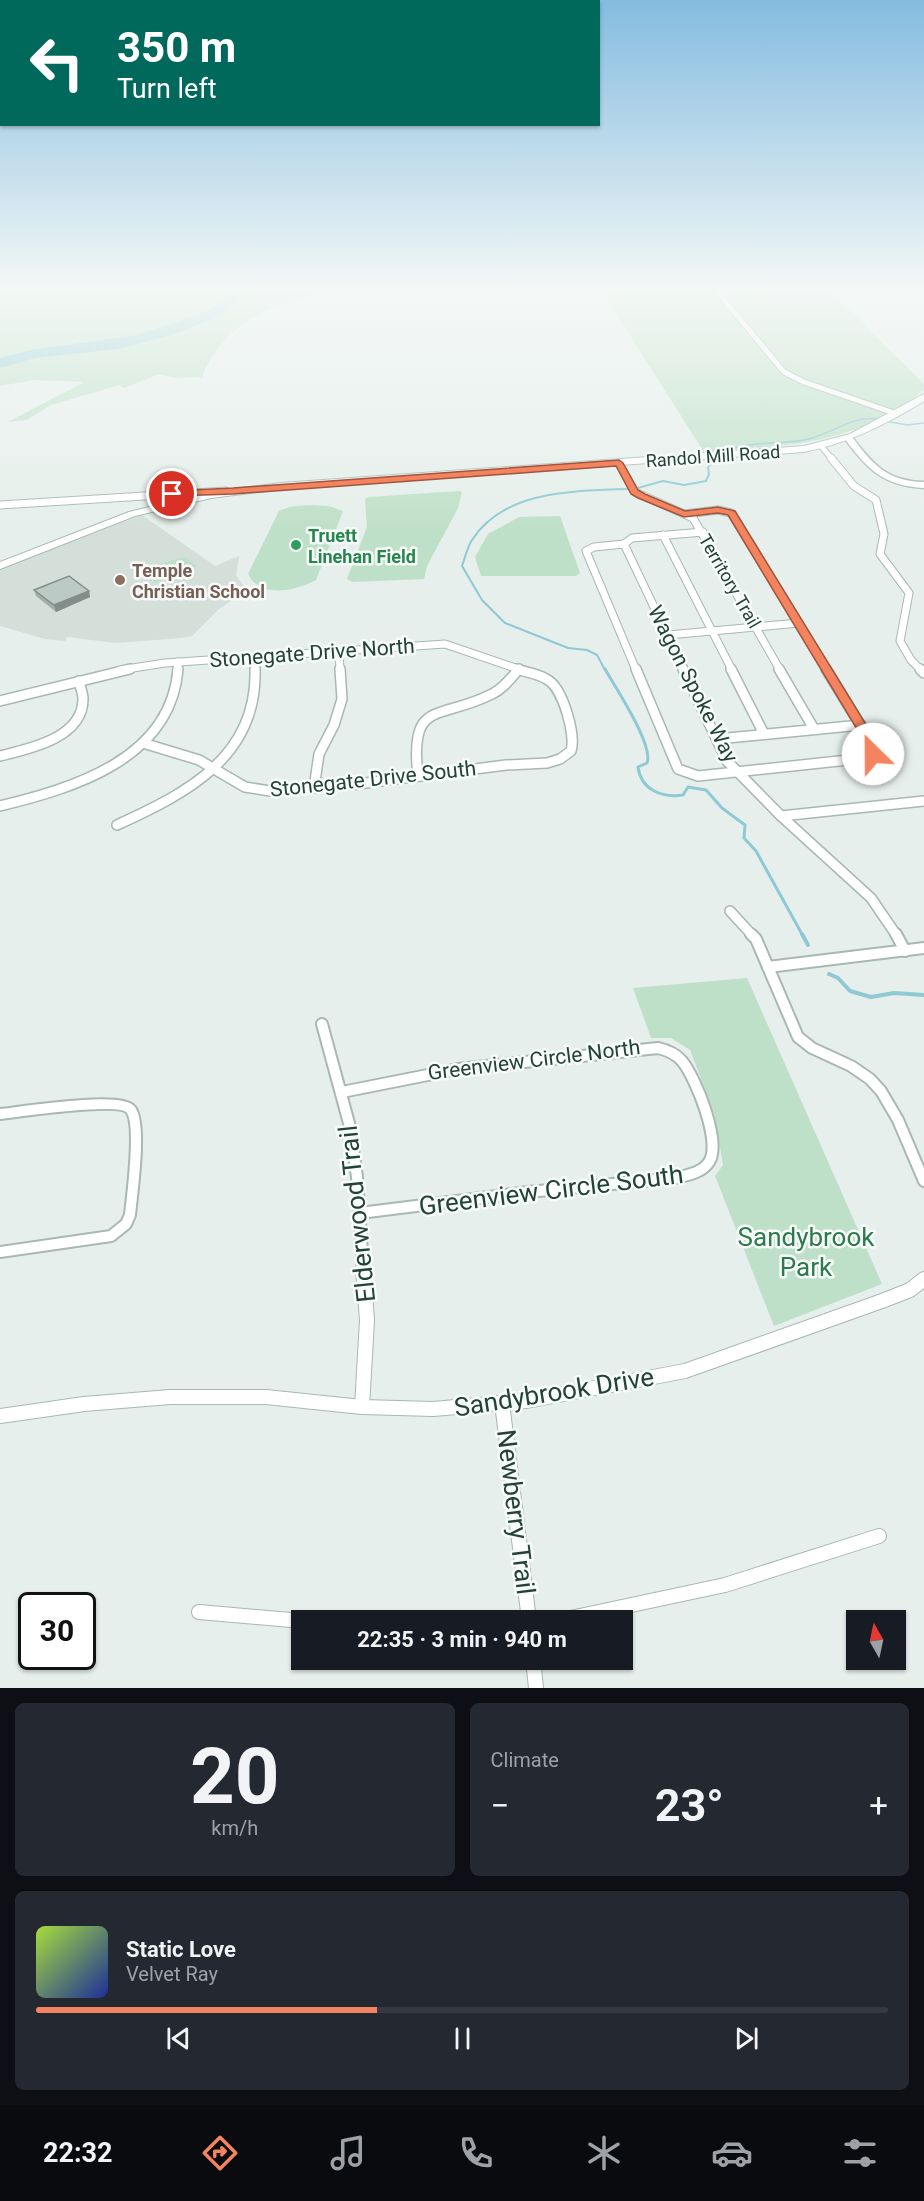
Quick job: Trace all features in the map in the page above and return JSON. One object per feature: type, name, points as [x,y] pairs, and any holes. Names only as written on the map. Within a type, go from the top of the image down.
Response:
[{"type":"main road","name":"Randol Mill Road","points":[[0,566],[115,520],[233,491],[821,446],[849,439],[881,424],[924,397]]},
{"type":"street","points":[[781,369],[804,382],[894,416]]},
{"type":"street","points":[[849,439],[872,467],[889,480],[924,485]]},
{"type":"street","points":[[821,446],[854,486],[876,500],[879,516],[886,532],[885,539],[879,546],[880,554],[909,593],[900,641],[911,660],[924,673]]},
{"type":"street","name":"Territory Trail","points":[[619,463],[635,492],[693,518],[814,729]]},
{"type":"street","points":[[0,505],[233,491]]},
{"type":"street","points":[[138,496],[145,496],[150,501],[146,511]]},
{"type":"street","points":[[684,514],[718,510],[731,513],[861,725],[875,749],[873,754],[867,758],[699,776],[678,769],[586,552],[594,547],[624,544],[632,538],[703,532]]},
{"type":"street","points":[[663,535],[764,734]]},
{"type":"street","name":"Wagon Spoke Way","points":[[624,544],[727,761],[781,816],[871,898],[894,930],[905,951]]},
{"type":"street","points":[[668,635],[799,623]]},
{"type":"street","name":"Stonegate Drive North","points":[[0,701],[126,669],[178,662],[445,644],[549,680],[554,686],[571,727],[572,748]]},
{"type":"street","points":[[314,788],[319,754],[334,725],[342,699],[339,651]]},
{"type":"street","points":[[117,825],[166,803],[215,769],[235,744],[249,719],[257,687],[255,657]]},
{"type":"street","points":[[0,806],[36,798],[92,776],[122,760],[158,727],[167,711],[176,685],[178,662]]},
{"type":"street","points":[[418,776],[414,755],[416,735],[424,720],[435,711],[493,694],[519,669]]},
{"type":"street","points":[[0,756],[44,741],[69,729],[83,711],[85,693],[79,681]]},
{"type":"street","points":[[717,739],[861,725]]},
{"type":"street","name":"Stonegate Drive South","points":[[143,743],[198,760],[245,787],[270,791],[508,765],[546,763],[559,760],[572,748]]},
{"type":"street","points":[[781,816],[924,801]]},
{"type":"street","points":[[729,911],[756,939],[798,1037],[809,1047],[860,1070],[875,1083],[885,1096],[924,1180]]},
{"type":"street","points":[[768,967],[924,948]]},
{"type":"street","name":"Elderwood Trail","points":[[322,1024],[350,1127],[360,1213],[367,1320],[366,1370],[362,1407]]},
{"type":"street","name":"Greenview Circle North","points":[[342,1092],[438,1070],[654,1047],[663,1048],[682,1062],[699,1100]]},
{"type":"street","name":"Greenview Circle South","points":[[360,1213],[528,1192],[676,1178],[697,1172],[709,1164],[713,1158],[714,1147],[699,1100]]},
{"type":"street","points":[[0,1114],[103,1103],[125,1106],[131,1110],[136,1125],[135,1163],[126,1224],[111,1236],[0,1252]]},
{"type":"street","name":"Sandybrook Drive","points":[[0,1416],[84,1404],[170,1397],[266,1397],[362,1407],[433,1409],[526,1401],[685,1371],[882,1301],[910,1290],[924,1279]]},
{"type":"street","name":"Newberry Trail","points":[[502,1403],[528,1610]]},
{"type":"street","points":[[608,1610],[725,1585],[879,1536]]},
{"type":"street","points":[[199,1612],[291,1620]]},
{"type":"street","points":[[534,1670],[536,1688]]},
{"type":"shaded area","name":"Temple Christian School","points":[[142,515],[215,566],[239,556],[236,575],[246,590],[218,610],[192,636],[182,638],[116,643],[67,637],[65,641],[45,639],[0,626],[0,569]]},
{"type":"green space","points":[[0,369],[206,369],[202,377],[174,378],[159,374],[124,388],[119,385],[51,405],[27,420],[8,422],[84,382],[35,380],[0,386]]},
{"type":"green space","points":[[651,369],[909,369],[924,384],[924,390],[889,414],[846,433],[799,443],[704,452]]},
{"type":"green space","points":[[462,492],[458,508],[427,566],[424,579],[352,582],[347,579],[367,527],[365,499]]},
{"type":"green space","name":"Truett Linehan Field","points":[[329,506],[343,511],[316,580],[289,590],[270,590],[261,587],[248,574],[279,511],[289,507]]},
{"type":"green space","points":[[560,516],[580,573],[576,576],[481,576],[475,557],[488,534],[519,517]]},
{"type":"green space","points":[[185,557],[197,566],[155,583],[148,567]]},
{"type":"green space","name":"Sandybrook Park","points":[[747,978],[882,1284],[774,1326],[715,1176],[723,1165],[714,1113],[690,1050],[671,1038],[651,1038],[633,988]]},
{"type":"building","points":[[69,576],[89,591],[54,605],[34,590]]},
{"type":"waterway","points":[[722,453],[754,444],[809,439],[852,422],[869,418],[879,419]]},
{"type":"waterway","points":[[885,421],[907,425],[924,423]]},
{"type":"waterway","points":[[634,489],[663,481],[684,485],[706,481],[709,474],[708,467],[717,458]]},
{"type":"waterway","points":[[605,670],[597,655],[587,650],[568,648],[505,623],[482,600],[462,566],[472,540],[486,524],[502,511],[521,502],[563,493],[627,489]]},
{"type":"waterway","points":[[605,669],[645,743],[647,763],[638,767],[643,782],[660,794],[675,796],[683,795],[688,787],[706,790],[722,808],[745,825],[744,838],[756,851],[803,936]]},
{"type":"waterway","points":[[802,934],[808,945]]},
{"type":"waterway","points":[[829,974],[838,978],[850,991],[871,997],[894,993],[924,995]]},
{"type":"place","name":"Truett Linehan Field","points":[[296,545]]},
{"type":"place","name":"Temple Christian School","points":[[120,580]]},
{"type":"route","points":[[172,494],[619,463],[635,492],[655,502],[684,514],[718,510],[731,513],[875,749],[873,754]]}]
